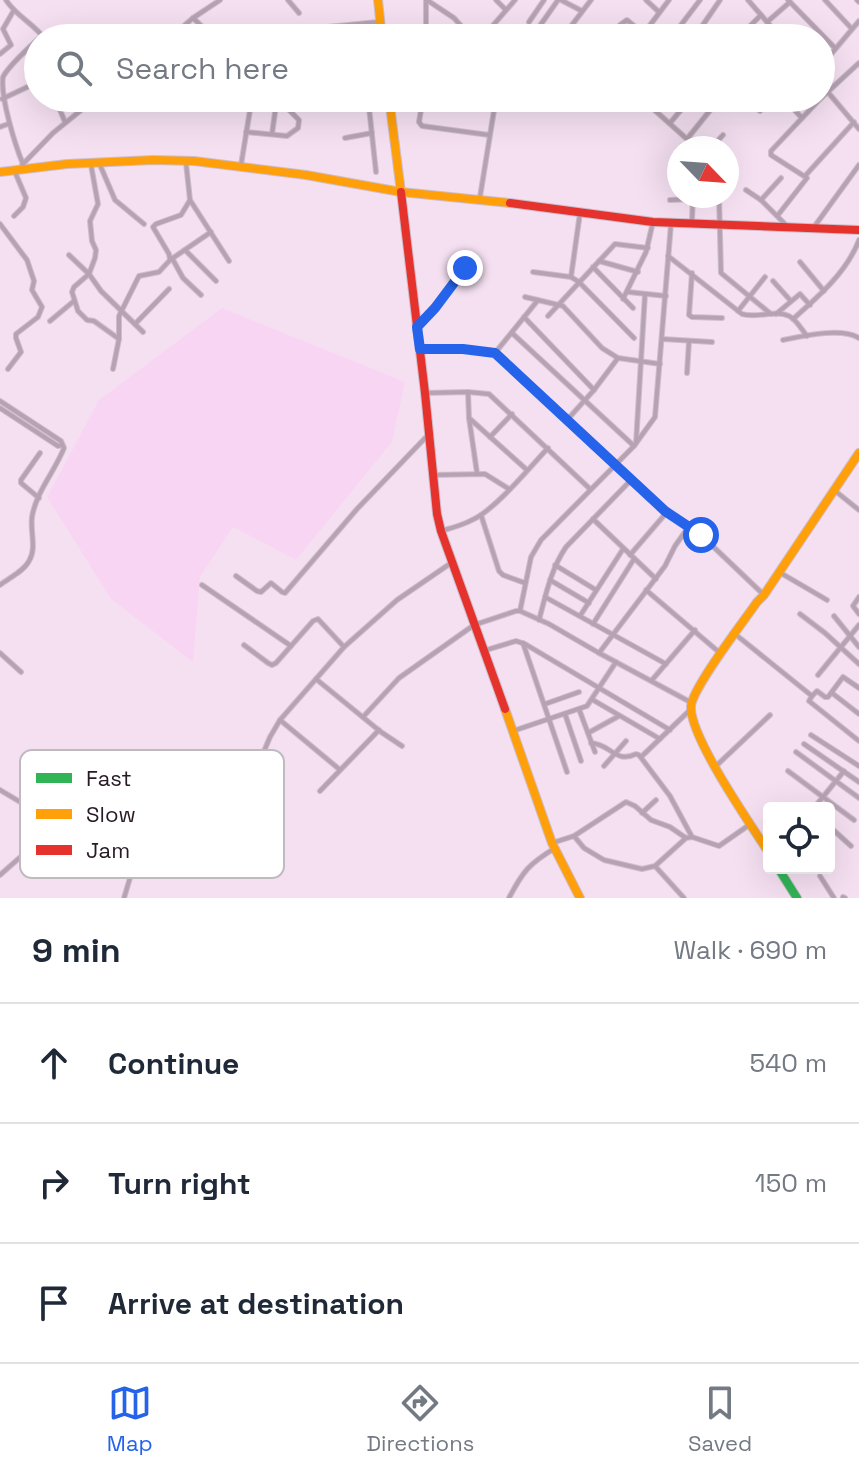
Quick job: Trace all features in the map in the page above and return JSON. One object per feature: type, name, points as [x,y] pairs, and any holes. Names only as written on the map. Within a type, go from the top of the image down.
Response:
[{"type":"main road","points":[[378,0],[380,24]]},
{"type":"main road","points":[[391,112],[441,531],[554,845],[580,898]]},
{"type":"main road","points":[[0,172],[18,168],[138,160],[186,161],[339,178],[400,190],[463,194],[477,199],[671,224],[859,230]]},
{"type":"main road","points":[[763,842],[695,729],[691,707],[702,682],[859,447]]},
{"type":"main road","points":[[760,597],[859,453]]},
{"type":"main road","points":[[782,874],[797,898]]},
{"type":"street","points":[[6,0],[28,24]]},
{"type":"street","points":[[186,24],[220,0]]},
{"type":"street","points":[[288,0],[299,13]]},
{"type":"street","points":[[426,24],[427,0]]},
{"type":"street","points":[[427,0],[459,24]]},
{"type":"street","points":[[496,0],[506,10]]},
{"type":"street","points":[[494,24],[515,0]]},
{"type":"street","points":[[529,22],[544,0]]},
{"type":"street","points":[[541,24],[560,0],[582,11]]},
{"type":"street","points":[[572,24],[591,0]]},
{"type":"street","points":[[646,0],[659,12]]},
{"type":"street","points":[[650,24],[669,0]]},
{"type":"street","points":[[682,24],[700,0]]},
{"type":"street","points":[[704,24],[720,0]]},
{"type":"street","points":[[748,0],[767,22],[790,1],[812,24]]},
{"type":"street","points":[[825,0],[852,29]]},
{"type":"street","points":[[0,54],[11,45],[2,25],[14,10]]},
{"type":"street","points":[[752,24],[761,15]]},
{"type":"street","points":[[193,18],[199,24]]},
{"type":"street","points":[[353,24],[380,21]]},
{"type":"street","points":[[835,48],[859,21]]},
{"type":"street","points":[[14,216],[23,207],[26,198],[2,99],[1,82],[24,54]]},
{"type":"street","points":[[835,85],[859,63]]},
{"type":"street","points":[[2,99],[24,89]]},
{"type":"street","points":[[835,99],[859,129]]},
{"type":"street","points":[[61,112],[66,122]]},
{"type":"street","points":[[18,168],[78,112]]},
{"type":"street","points":[[241,167],[250,112]]},
{"type":"street","points":[[272,134],[275,112]]},
{"type":"street","points":[[246,132],[290,135],[299,124],[291,112]]},
{"type":"street","points":[[370,112],[376,172]]},
{"type":"street","points":[[421,112],[419,122],[422,126],[490,135]]},
{"type":"street","points":[[477,199],[494,112]]},
{"type":"street","points":[[657,112],[684,136]]},
{"type":"street","points":[[670,123],[680,112]]},
{"type":"street","points":[[689,136],[709,112]]},
{"type":"street","points":[[796,112],[802,118]]},
{"type":"street","points":[[805,176],[771,153],[808,112]]},
{"type":"street","points":[[778,215],[806,180],[805,176],[854,122]]},
{"type":"street","points":[[0,127],[8,124]]},
{"type":"street","points":[[345,138],[372,133]]},
{"type":"street","points":[[186,161],[190,200],[229,261]]},
{"type":"street","points":[[94,163],[115,200],[144,224]]},
{"type":"street","points":[[94,163],[98,204],[90,221],[95,258],[89,274],[72,288],[78,311],[119,339]]},
{"type":"street","points":[[812,229],[859,165]]},
{"type":"street","points":[[761,200],[781,178]]},
{"type":"street","points":[[746,190],[778,215],[789,228]]},
{"type":"street","points":[[190,200],[181,215],[153,227],[183,278],[201,295]]},
{"type":"street","points":[[692,208],[693,225]]},
{"type":"street","points":[[719,208],[721,273],[773,314]]},
{"type":"street","points":[[571,277],[580,213]]},
{"type":"street","points":[[623,299],[648,248],[653,222]]},
{"type":"street","points":[[0,224],[27,260],[33,276],[33,293],[42,307],[38,317],[16,334],[21,352],[8,369]]},
{"type":"street","points":[[520,611],[531,557],[541,540],[635,445],[655,417],[671,224]]},
{"type":"street","points":[[113,369],[121,311],[137,278],[159,272],[171,259],[211,232]]},
{"type":"street","points":[[793,319],[824,291],[859,240]]},
{"type":"street","points":[[548,316],[615,244],[648,248]]},
{"type":"street","points":[[185,250],[216,281]]},
{"type":"street","points":[[69,255],[143,332]]},
{"type":"street","points":[[668,256],[738,311],[750,316],[787,315],[807,336]]},
{"type":"street","points":[[599,261],[638,272]]},
{"type":"street","points":[[800,262],[824,291]]},
{"type":"street","points":[[593,267],[633,308]]},
{"type":"street","points":[[417,327],[465,268]]},
{"type":"street","points":[[533,272],[571,277],[579,282],[634,338]]},
{"type":"street","points":[[692,273],[689,315],[722,318]]},
{"type":"street","points":[[738,311],[765,277]]},
{"type":"street","points":[[773,281],[791,301]]},
{"type":"street","points":[[135,324],[169,289]]},
{"type":"street","points":[[627,292],[666,296]]},
{"type":"street","points":[[635,445],[645,294]]},
{"type":"street","points":[[773,314],[800,294],[810,305]]},
{"type":"street","points":[[525,297],[559,304],[602,348],[618,358],[660,364]]},
{"type":"street","points":[[495,353],[538,300]]},
{"type":"street","points":[[50,321],[74,301]]},
{"type":"street","points":[[524,317],[594,390]]},
{"type":"street","points":[[512,333],[635,445]]},
{"type":"street","points":[[783,340],[846,333],[859,338]]},
{"type":"street","points":[[662,339],[712,342]]},
{"type":"street","points":[[687,373],[689,341]]},
{"type":"street","points":[[420,349],[495,353],[667,512],[689,526],[760,597]]},
{"type":"street","points":[[567,420],[618,358]]},
{"type":"street","points":[[468,392],[477,473]]},
{"type":"street","points":[[425,393],[489,394],[590,488]]},
{"type":"street","points":[[0,401],[61,441],[63,451],[32,518],[31,559],[0,585]]},
{"type":"street","points":[[0,408],[58,446],[62,445]]},
{"type":"street","points":[[490,437],[512,414]]},
{"type":"street","points":[[469,418],[527,470]]},
{"type":"street","points":[[236,576],[259,592],[271,583],[282,592],[287,592],[349,518],[428,435]]},
{"type":"street","points":[[441,531],[481,515],[548,448]]},
{"type":"street","points":[[39,498],[21,480],[40,453]]},
{"type":"street","points":[[432,475],[487,474],[509,489]]},
{"type":"street","points":[[539,620],[555,565],[566,547],[632,479]]},
{"type":"street","points":[[834,490],[859,510]]},
{"type":"street","points":[[593,624],[632,557],[667,512]]},
{"type":"street","points":[[481,515],[499,571],[525,583]]},
{"type":"street","points":[[593,519],[656,579]]},
{"type":"street","points":[[599,653],[656,579],[689,526]]},
{"type":"street","points":[[580,616],[623,549]]},
{"type":"street","points":[[264,750],[280,720],[344,647],[397,600],[453,562]]},
{"type":"street","points":[[555,565],[596,590]]},
{"type":"street","points":[[779,572],[827,600]]},
{"type":"street","points":[[550,580],[589,603]]},
{"type":"street","points":[[202,585],[291,646]]},
{"type":"street","points":[[646,590],[721,654]]},
{"type":"street","points":[[545,597],[666,664]]},
{"type":"street","points":[[859,597],[853,606],[859,614]]},
{"type":"street","points":[[363,717],[399,678],[474,625],[520,611],[652,681],[691,707],[641,757]]},
{"type":"street","points":[[800,614],[859,664]]},
{"type":"street","points":[[834,616],[859,647]]},
{"type":"street","points":[[244,645],[272,665],[318,619],[344,647]]},
{"type":"street","points":[[818,675],[859,625]]},
{"type":"street","points":[[652,681],[695,630]]},
{"type":"street","points":[[735,634],[812,696]]},
{"type":"street","points":[[483,651],[516,641],[523,643],[670,730]]},
{"type":"street","points":[[523,643],[567,772]]},
{"type":"street","points":[[0,653],[21,672]]},
{"type":"street","points":[[513,731],[587,706],[616,662]]},
{"type":"street","points":[[859,688],[843,677],[827,698],[817,691],[809,700],[859,741]]},
{"type":"street","points":[[316,679],[402,746]]},
{"type":"street","points":[[545,704],[579,692]]},
{"type":"street","points":[[832,693],[859,714]]},
{"type":"street","points":[[593,700],[660,739]]},
{"type":"street","points":[[579,709],[595,752]]},
{"type":"street","points":[[565,714],[581,761]]},
{"type":"street","points":[[716,766],[770,715]]},
{"type":"street","points":[[588,733],[619,716]]},
{"type":"street","points":[[280,720],[339,769]]},
{"type":"street","points":[[320,791],[379,730]]},
{"type":"street","points":[[811,735],[859,766]]},
{"type":"street","points":[[604,766],[626,741]]},
{"type":"street","points":[[591,743],[602,744],[614,754],[626,758],[636,754],[641,757],[675,804],[689,838]]},
{"type":"street","points":[[804,744],[859,782]]},
{"type":"street","points":[[796,752],[859,798]]},
{"type":"street","points":[[788,771],[854,820]]},
{"type":"street","points":[[819,802],[844,771]]},
{"type":"street","points":[[0,790],[20,802]]},
{"type":"street","points":[[642,813],[656,800]]},
{"type":"street","points":[[509,898],[533,862],[554,845],[574,836],[623,802],[630,803],[651,820],[689,838],[719,846],[751,824]]},
{"type":"street","points":[[835,831],[851,846]]},
{"type":"street","points":[[574,836],[584,848],[609,863],[642,869],[655,866],[689,838]]},
{"type":"street","points":[[0,875],[20,857]]},
{"type":"street","points":[[655,866],[684,898]]},
{"type":"street","points":[[820,876],[834,898]]},
{"type":"street","points":[[124,898],[130,878]]},
{"type":"shaded area","points":[[222,308],[405,382],[392,442],[296,560],[233,527],[200,577],[193,662],[111,599],[47,497],[99,400]]},
{"type":"traffic: fast","points":[[782,874],[797,898]]},
{"type":"traffic: slow","points":[[378,0],[381,24]]},
{"type":"traffic: slow","points":[[391,112],[401,192]]},
{"type":"traffic: slow","points":[[0,172],[67,164],[194,161],[306,175],[401,192],[510,203]]},
{"type":"traffic: slow","points":[[763,844],[710,758],[693,720],[691,706],[709,670],[764,595],[859,453]]},
{"type":"traffic: slow","points":[[505,709],[552,843],[580,898]]},
{"type":"traffic: jam","points":[[401,192],[437,514],[505,709]]},
{"type":"traffic: jam","points":[[510,203],[653,222],[859,230]]},
{"type":"route","points":[[465,268],[417,327],[420,349],[495,353],[665,511],[701,535]]}]
